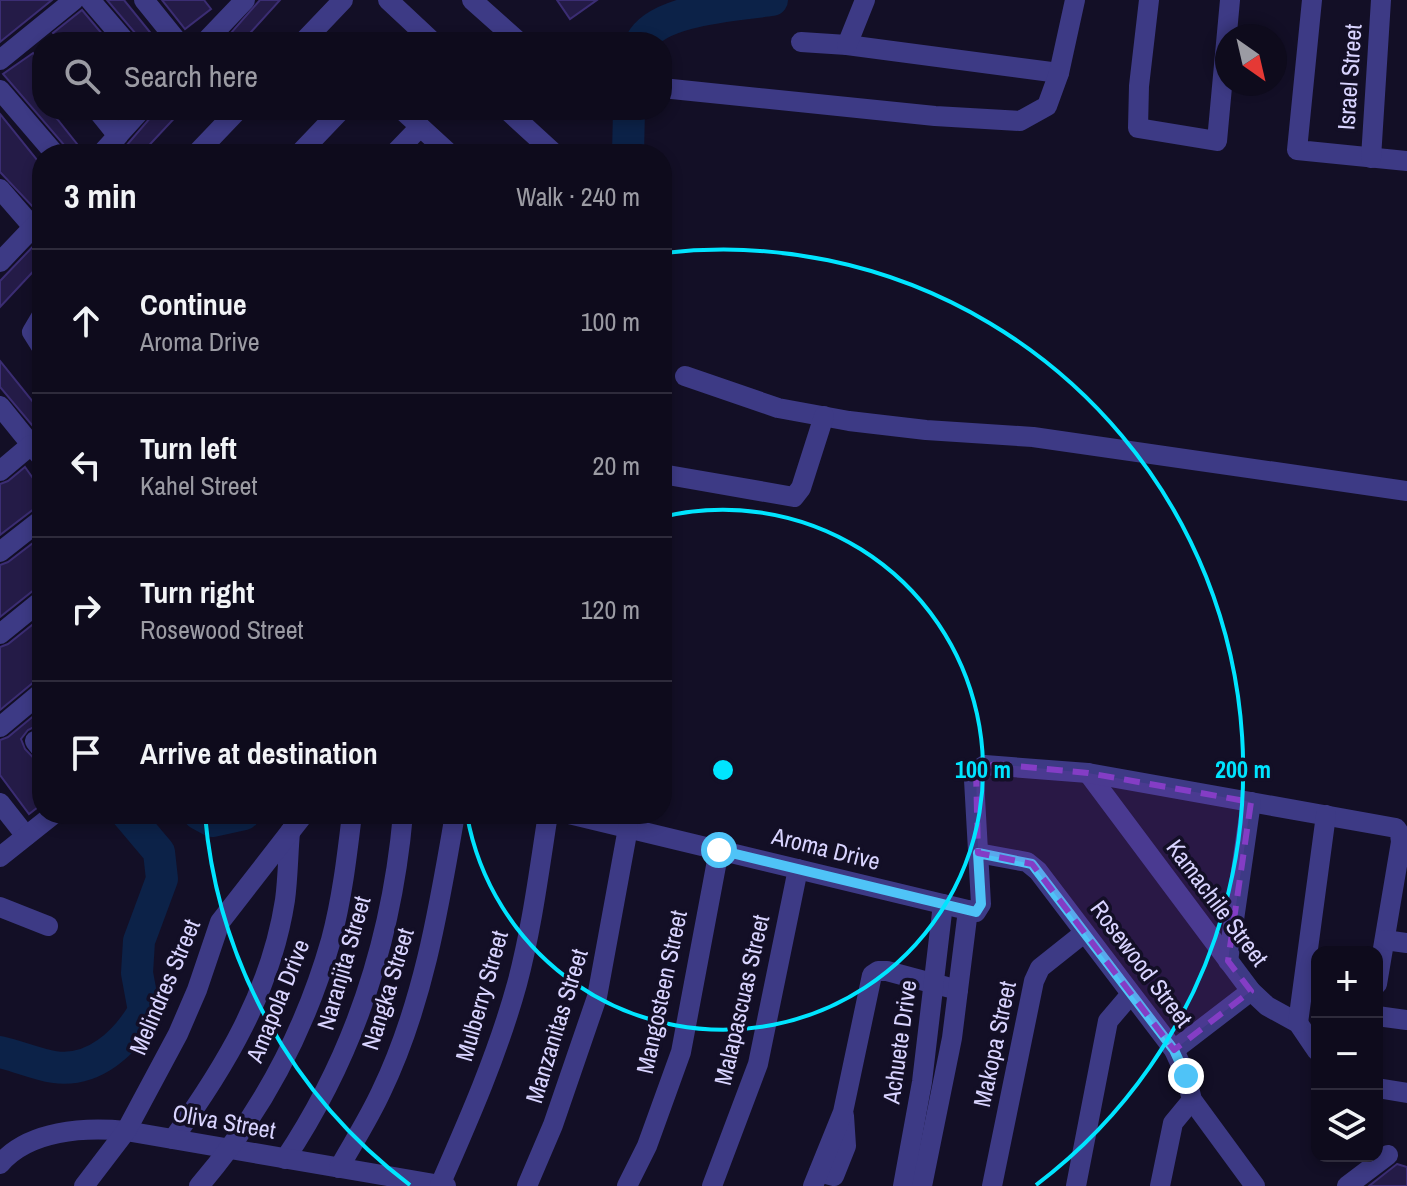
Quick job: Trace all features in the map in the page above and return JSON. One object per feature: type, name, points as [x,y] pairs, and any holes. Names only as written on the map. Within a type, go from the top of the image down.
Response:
[{"type":"street","points":[[44,32],[74,0]]},
{"type":"street","points":[[90,0],[117,32]]},
{"type":"street","points":[[144,0],[170,32]]},
{"type":"street","points":[[319,32],[343,0]]},
{"type":"street","points":[[388,0],[422,32]]},
{"type":"street","points":[[472,0],[508,32]]},
{"type":"street","points":[[847,45],[865,0]]},
{"type":"street","points":[[672,89],[935,116],[1020,121],[1047,106],[1059,73],[1075,0]]},
{"type":"street","points":[[1149,0],[1139,86],[1138,128],[1217,141],[1230,0]]},
{"type":"street","points":[[1312,0],[1297,150],[1407,161]]},
{"type":"street","name":"Israel Street","points":[[1371,158],[1381,0]]},
{"type":"street","points":[[213,32],[234,4]]},
{"type":"street","points":[[0,60],[32,41]]},
{"type":"street","points":[[801,42],[847,45],[1059,73]]},
{"type":"street","points":[[0,90],[46,144]]},
{"type":"street","points":[[105,120],[118,136]]},
{"type":"street","points":[[110,144],[132,120]]},
{"type":"street","points":[[206,144],[228,120]]},
{"type":"street","points":[[309,144],[331,120]]},
{"type":"street","points":[[413,120],[439,144]]},
{"type":"street","points":[[518,120],[544,144]]},
{"type":"street","points":[[404,144],[420,127]]},
{"type":"street","points":[[0,189],[32,217]]},
{"type":"street","points":[[0,262],[32,228]]},
{"type":"street","points":[[685,376],[778,408],[824,416],[926,430],[1033,437],[1407,491]]},
{"type":"street","points":[[0,406],[32,445]]},
{"type":"street","points":[[672,476],[794,497],[801,488],[824,416]]},
{"type":"street","points":[[0,471],[32,454]]},
{"type":"street","points":[[0,552],[32,527]]},
{"type":"street","points":[[0,634],[32,608]]},
{"type":"street","points":[[0,727],[32,700]]},
{"type":"street","name":"Achuete Drive","points":[[922,1186],[952,1038],[972,911],[981,904],[974,780],[980,767],[995,764],[1088,773]]},
{"type":"street","points":[[1088,773],[1396,828],[1401,842],[1383,951]]},
{"type":"street","name":"Kamachile Street","points":[[1088,773],[1251,991],[1267,1006],[1298,1023],[1311,1042]]},
{"type":"street","points":[[1228,961],[1251,802]]},
{"type":"street","points":[[0,803],[26,836]]},
{"type":"street","points":[[1298,1023],[1326,815]]},
{"type":"street","points":[[0,857],[41,824]]},
{"type":"street","name":"Melindres Street","points":[[84,1186],[126,1131],[178,1034],[220,922],[296,824]]},
{"type":"street","name":"Amapola Drive","points":[[199,1186],[231,1149],[274,1081],[320,974],[344,883],[351,824]]},
{"type":"street","name":"Naranjita Street","points":[[285,1159],[328,1088],[367,995],[389,904],[402,824]]},
{"type":"street","name":"Nangka Street","points":[[339,1168],[382,1091],[416,997],[439,907],[453,824]]},
{"type":"street","name":"Mulberry Street","points":[[443,1186],[474,1110],[517,982],[546,824]]},
{"type":"street","name":"Aroma Drive","points":[[611,824],[972,911]]},
{"type":"street","name":"Manzanitas Street","points":[[527,1186],[553,1125],[597,997],[610,940],[628,828]]},
{"type":"street","points":[[173,1139],[212,1086],[238,1041],[259,995],[285,901],[290,832]]},
{"type":"street","name":"Mangosteen Street","points":[[627,1186],[647,1146],[681,1052],[719,850]]},
{"type":"street","name":"Rosewood Street","points":[[978,853],[1032,864],[1174,1050],[1186,1076],[1192,1100],[1250,1183]]},
{"type":"street","name":"Malapascuas Street","points":[[712,1186],[758,1064],[798,869]]},
{"type":"street","name":"Achuete Drive","points":[[903,1186],[922,1082],[943,904]]},
{"type":"street","points":[[0,907],[48,926]]},
{"type":"street","name":"Makopa Street","points":[[992,1186],[1034,981],[1040,968],[1084,933]]},
{"type":"street","points":[[1385,940],[1407,943]]},
{"type":"street","points":[[816,1179],[843,1112],[872,975],[887,971],[958,990]]},
{"type":"street","points":[[1174,1050],[1251,991]]},
{"type":"street","points":[[1076,1186],[1108,1021],[1131,994]]},
{"type":"street","points":[[1383,1017],[1407,1020]]},
{"type":"street","points":[[1383,1089],[1407,1093]]},
{"type":"street","points":[[1160,1186],[1173,1123],[1192,1100]]},
{"type":"street","name":"Oliva Street","points":[[0,1164],[16,1150],[37,1139],[94,1129],[126,1131],[443,1186]]},
{"type":"street","points":[[1347,1186],[1391,1151]]},
{"type":"highlighted area","points":[[995,764],[1088,773],[1251,802],[1228,961],[1251,991],[1174,1050],[1032,864],[978,853],[976,771]]},
{"type":"building","points":[[0,0],[52,0],[0,42]]},
{"type":"building","points":[[107,0],[124,0],[150,32],[134,32]]},
{"type":"building","points":[[162,0],[204,0],[211,9],[185,29]]},
{"type":"building","points":[[260,0],[280,0],[251,32],[232,32]]},
{"type":"building","points":[[557,0],[597,0],[570,19]]},
{"type":"building","points":[[82,10],[101,32],[54,32]]},
{"type":"building","points":[[32,54],[32,108],[3,74]]},
{"type":"building","points":[[0,114],[32,154],[32,206],[0,172]]},
{"type":"building","points":[[43,120],[58,120],[77,144],[63,144]]},
{"type":"building","points":[[148,120],[173,120],[150,144],[128,144]]},
{"type":"building","points":[[32,247],[32,273],[0,307],[0,281]]},
{"type":"building","points":[[0,361],[32,401],[32,425],[0,387]]},
{"type":"building","points":[[25,467],[32,477],[32,511],[0,535],[0,484]]},
{"type":"building","points":[[32,544],[32,592],[0,617],[0,565]]},
{"type":"building","points":[[32,625],[32,684],[0,710],[0,647]]},
{"type":"building","points":[[32,717],[32,728],[21,739],[32,756],[32,812],[29,814],[0,775],[0,740]]},
{"type":"building","points":[[1397,1164],[1407,1167],[1407,1186],[1369,1186]]},
{"type":"waterway","points":[[649,32],[663,22],[700,10],[772,0]]},
{"type":"waterway","points":[[628,144],[629,120]]},
{"type":"waterway","points":[[0,1052],[40,1064],[69,1068],[107,1053],[137,1023],[144,1011],[137,973],[139,941],[162,879],[159,852],[135,824]]},
{"type":"route","points":[[719,850],[976,912],[981,904],[978,853],[1032,864],[1174,1050],[1186,1076]]}]
